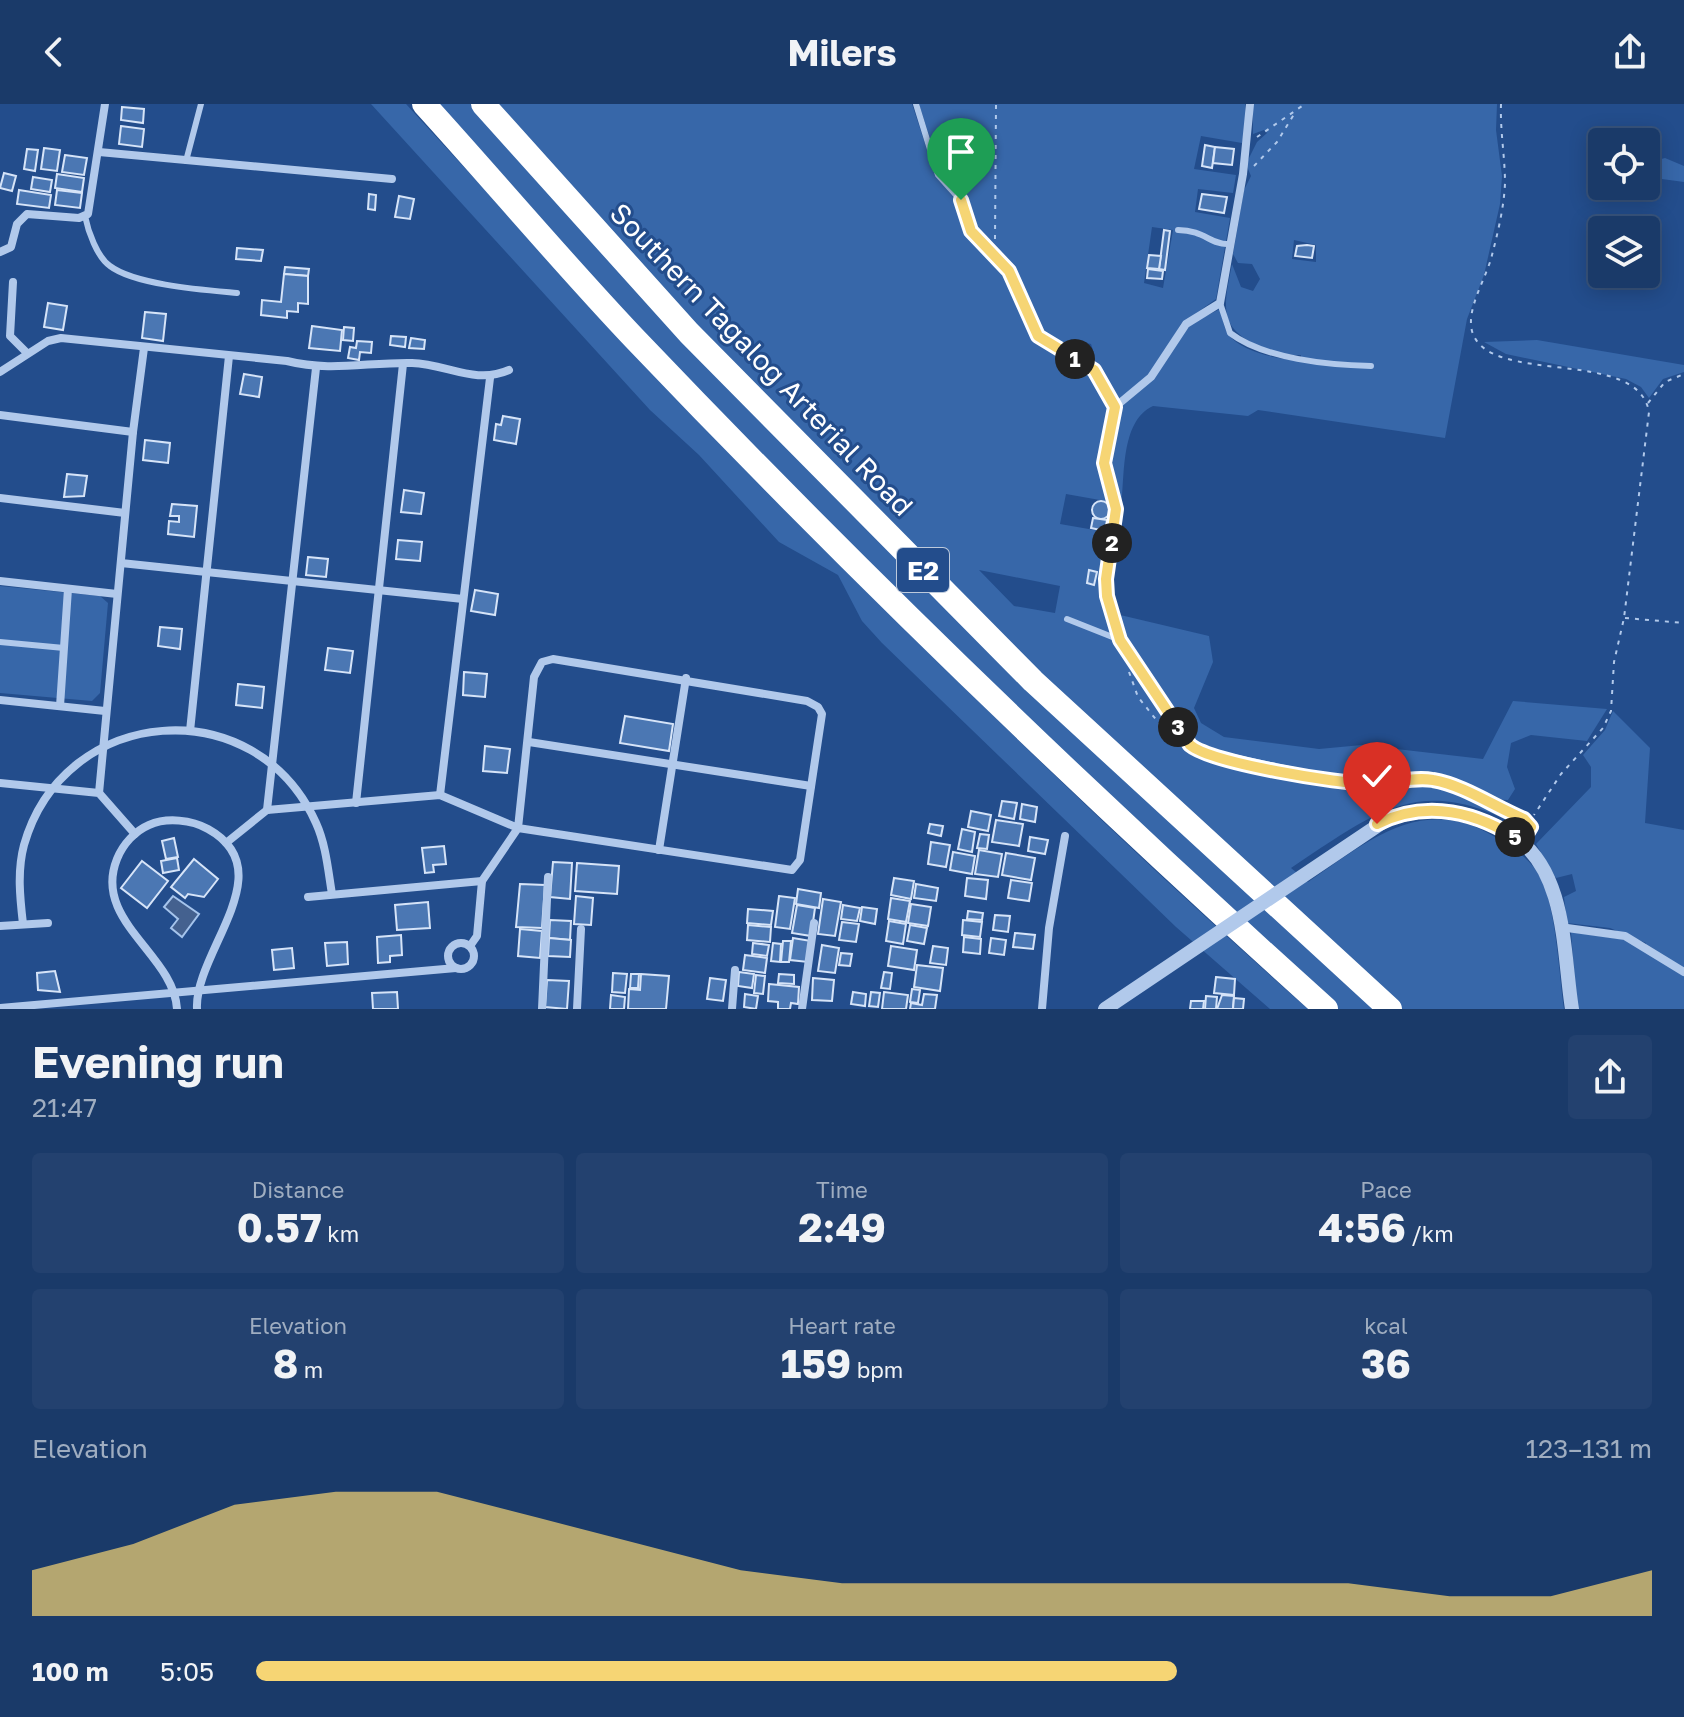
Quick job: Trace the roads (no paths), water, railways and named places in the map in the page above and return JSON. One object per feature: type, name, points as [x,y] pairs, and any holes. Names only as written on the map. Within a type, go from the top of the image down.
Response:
[{"type":"highway","name":"E2","points":[[424,104],[631,335],[895,603],[1089,793],[1326,1009]]},
{"type":"highway","name":"Southern Tagalog Arterial Road","points":[[483,104],[689,333],[1033,681],[1390,1009]]},
{"type":"street","points":[[0,252],[11,247],[17,224],[25,215],[85,216],[92,203],[105,104]]},
{"type":"street","points":[[1250,104],[1249,139],[1220,303],[1186,324],[1151,377],[1115,407],[1104,463],[1116,509],[1106,579],[1120,640],[1184,737],[1200,751],[1350,783],[1377,784],[1421,778],[1439,781],[1530,823],[1530,830],[1518,840]]},
{"type":"street","points":[[99,152],[392,179]]},
{"type":"street","points":[[999,256],[1009,271],[1038,336],[1094,370],[1115,407]]},
{"type":"street","points":[[13,282],[10,336],[27,353]]},
{"type":"street","points":[[0,372],[27,353],[61,338],[316,368],[403,364],[490,378],[509,370]]},
{"type":"street","points":[[99,793],[133,432],[144,348]]},
{"type":"street","points":[[190,731],[229,356]]},
{"type":"street","points":[[356,803],[403,364]]},
{"type":"street","points":[[267,810],[316,368]]},
{"type":"street","points":[[440,795],[490,378]]},
{"type":"street","points":[[0,415],[133,432]]},
{"type":"street","points":[[0,498],[125,513]]},
{"type":"street","points":[[121,563],[463,599]]},
{"type":"street","points":[[0,581],[117,594]]},
{"type":"street","points":[[60,706],[68,589]]},
{"type":"street","points":[[0,1008],[196,988],[467,968],[474,961],[470,946],[477,936],[482,881],[518,828],[534,677],[542,662],[553,659],[686,678],[807,701],[818,707],[822,720],[800,860],[792,870],[518,828],[440,795],[267,810],[226,843]]},
{"type":"street","points":[[659,850],[686,678]]},
{"type":"street","points":[[0,700],[105,711]]},
{"type":"street","points":[[23,924],[19,889],[23,848],[40,810],[56,787],[105,744],[135,733],[190,731],[234,741],[274,766],[309,808],[325,848],[332,894]]},
{"type":"street","points":[[529,742],[673,762],[811,786]]},
{"type":"street","points":[[0,783],[99,793],[135,834]]},
{"type":"street","points":[[1105,1009],[1386,820],[1413,812],[1454,811],[1483,820],[1518,840],[1538,859],[1550,880],[1572,1009]]},
{"type":"street","points":[[177,1009],[176,990],[121,914],[113,895],[113,874],[118,856],[135,834],[159,822],[186,821],[207,828],[226,843],[236,865],[239,892],[196,988],[197,1009]]},
{"type":"street","points":[[1042,1009],[1047,944],[1065,836]]},
{"type":"street","points":[[542,1009],[548,877]]},
{"type":"street","points":[[308,897],[482,881]]},
{"type":"street","points":[[0,926],[48,923]]},
{"type":"street","points":[[802,1009],[814,923]]},
{"type":"street","points":[[1560,927],[1625,936],[1684,972]]},
{"type":"street","points":[[577,1009],[581,929]]},
{"type":"street","points":[[456,968],[450,963],[449,950],[458,943],[470,946]]},
{"type":"street","points":[[732,1009],[735,970]]},
{"type":"lane","points":[[186,161],[196,112],[201,104]]},
{"type":"lane","points":[[916,104],[938,175],[964,204],[971,231],[999,256]]},
{"type":"lane","points":[[85,216],[100,254],[111,267],[176,286],[237,293]]},
{"type":"lane","points":[[1178,230],[1202,232],[1216,244],[1228,244]]},
{"type":"lane","points":[[1220,303],[1230,333],[1262,350],[1280,357],[1371,366]]},
{"type":"lane","points":[[1067,619],[1120,640]]},
{"type":"lane","points":[[0,642],[64,648]]}]
